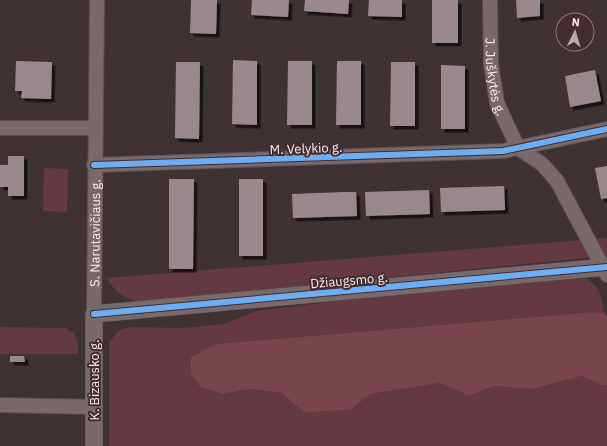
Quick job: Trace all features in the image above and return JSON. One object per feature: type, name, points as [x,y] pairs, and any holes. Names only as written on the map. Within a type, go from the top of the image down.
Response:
[{"type":"street","name":"S. Narutavičiaus g.","points":[[94,314],[94,165],[97,0]]},
{"type":"street","name":"J. Juškytės g.","points":[[490,0],[491,64],[497,103],[518,148]]},
{"type":"street","points":[[0,128],[95,128]]},
{"type":"street","name":"M. Velykio g.","points":[[94,165],[503,152],[607,129]]},
{"type":"street","points":[[518,148],[542,164],[557,181],[606,270]]},
{"type":"street","name":"Džiaugsmo g.","points":[[94,314],[606,270]]},
{"type":"street","name":"K. Bizausko g.","points":[[94,314],[94,446]]},
{"type":"street","points":[[0,405],[94,407]]},
{"type":"shaded area","points":[[44,168],[68,169],[67,212],[43,211]]},
{"type":"shaded area","points":[[607,238],[607,256],[139,302],[120,294],[107,278]]},
{"type":"shaded area","points":[[584,278],[594,285],[600,292],[604,313],[592,312],[215,344],[191,357],[191,374],[200,387],[222,394],[251,389],[282,393],[304,411],[350,410],[371,394],[440,383],[469,396],[493,386],[532,389],[582,376],[601,385],[607,385],[607,446],[109,446],[109,343],[121,329],[131,327],[183,328],[224,324],[256,311],[369,297]]},
{"type":"shaded area","points":[[592,312],[604,313],[607,316],[607,385],[601,385],[582,376],[532,389],[493,386],[469,396],[440,383],[371,394],[350,410],[304,412],[282,393],[251,389],[222,394],[200,387],[191,374],[191,357],[215,344]]},
{"type":"shaded area","points":[[0,327],[65,328],[74,333],[78,344],[78,354],[0,354]]},
{"type":"building","points":[[191,0],[217,0],[216,34],[190,33]]},
{"type":"building","points":[[252,0],[289,0],[288,17],[251,15]]},
{"type":"building","points":[[305,0],[349,0],[348,14],[304,11]]},
{"type":"building","points":[[369,0],[402,0],[402,17],[368,16]]},
{"type":"building","points":[[432,0],[458,0],[458,43],[432,43]]},
{"type":"building","points":[[516,0],[540,0],[540,16],[517,18]]},
{"type":"building","points":[[233,60],[257,61],[257,125],[232,124]]},
{"type":"building","points":[[16,61],[52,62],[51,99],[21,98],[22,91],[15,91]]},
{"type":"building","points":[[288,61],[312,61],[312,125],[287,125]]},
{"type":"building","points":[[337,61],[361,61],[361,125],[336,125]]},
{"type":"building","points":[[176,62],[200,62],[199,139],[175,138]]},
{"type":"building","points":[[391,62],[415,62],[415,126],[390,126]]},
{"type":"building","points":[[441,65],[465,66],[465,129],[441,129]]},
{"type":"building","points":[[595,70],[601,101],[570,107],[565,76]]},
{"type":"building","points":[[8,156],[24,156],[24,196],[8,196],[8,187],[0,187],[0,165],[8,165]]},
{"type":"building","points":[[607,166],[607,198],[601,199],[595,168]]},
{"type":"building","points":[[169,179],[194,179],[193,269],[169,269]]},
{"type":"building","points":[[239,179],[263,179],[263,256],[239,256]]},
{"type":"building","points":[[504,186],[505,210],[441,212],[440,188]]},
{"type":"building","points":[[429,190],[430,214],[366,216],[365,192]]},
{"type":"building","points":[[356,192],[357,216],[293,218],[292,194]]},
{"type":"building","points":[[10,356],[24,356],[25,362],[10,362]]},
{"type":"cycle path","points":[[94,165],[503,151],[607,129]]},
{"type":"cycle path","points":[[94,314],[607,267]]}]
